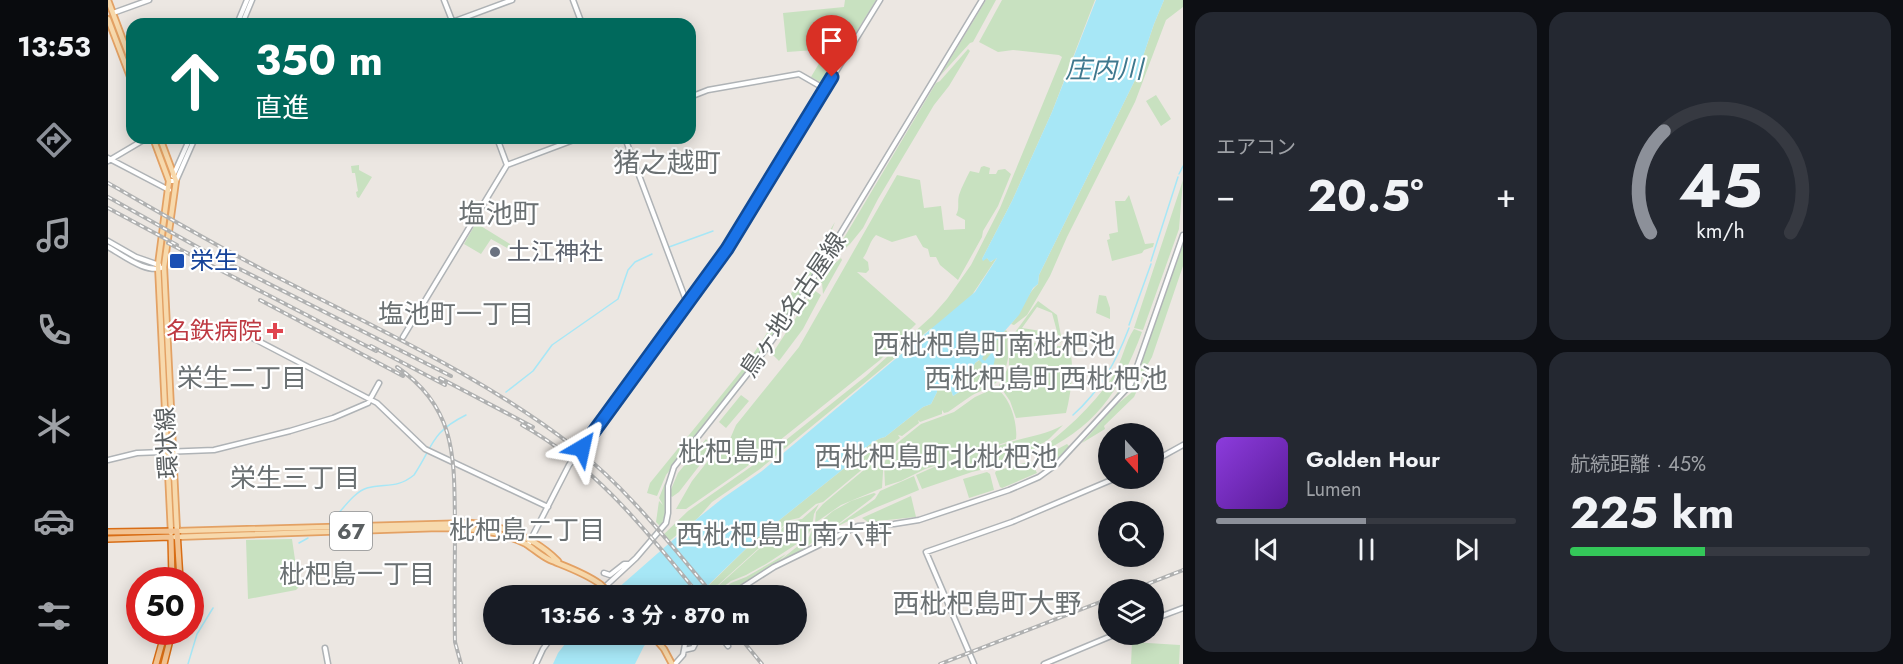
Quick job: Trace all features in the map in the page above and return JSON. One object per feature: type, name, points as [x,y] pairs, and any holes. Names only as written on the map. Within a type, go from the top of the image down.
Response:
[{"type":"highway","points":[[108,532],[174,534]]},
{"type":"highway","points":[[108,539],[174,534]]},
{"type":"highway","points":[[173,567],[174,534]]},
{"type":"highway","points":[[174,534],[178,567]]},
{"type":"highway","points":[[156,664],[161,645]]},
{"type":"highway","points":[[164,664],[169,645]]},
{"type":"main road","points":[[108,0],[126,48]]},
{"type":"main road","points":[[108,19],[126,66]]},
{"type":"main road","name":"環状線","points":[[155,144],[170,181],[160,267],[174,534]]},
{"type":"main road","name":"環状線","points":[[160,267],[175,178],[162,144]]},
{"type":"main road","name":"67","points":[[174,534],[464,522],[499,527],[529,542],[548,559],[560,562],[601,585]]},
{"type":"main road","points":[[661,645],[673,664]]},
{"type":"street","points":[[113,13],[149,0]]},
{"type":"street","points":[[240,18],[247,0]]},
{"type":"street","points":[[244,18],[252,0]]},
{"type":"street","points":[[444,0],[451,18]]},
{"type":"street","points":[[466,18],[512,0]]},
{"type":"street","points":[[573,0],[580,18]]},
{"type":"street","points":[[529,542],[569,465],[727,249],[880,0]]},
{"type":"street","name":"鳥ヶ地名古屋線","points":[[607,585],[666,523],[668,486],[674,467],[749,372],[794,310],[982,0]]},
{"type":"street","points":[[696,95],[708,90],[801,74],[825,88]]},
{"type":"street","points":[[109,159],[136,144]]},
{"type":"street","points":[[175,178],[188,144]]},
{"type":"street","points":[[170,181],[175,178],[192,144]]},
{"type":"street","points":[[499,144],[507,165]]},
{"type":"street","points":[[403,337],[507,165],[563,144]]},
{"type":"street","points":[[627,144],[687,304]]},
{"type":"street","points":[[109,159],[170,190]]},
{"type":"street","points":[[746,585],[774,567],[858,526],[919,520],[1009,490],[1039,477],[1057,464],[1131,384],[1183,235]]},
{"type":"street","points":[[108,241],[160,267]]},
{"type":"street","points":[[108,247],[145,267],[160,267]]},
{"type":"street","points":[[226,324],[377,403],[428,451],[548,507]]},
{"type":"street","points":[[108,460],[137,453],[214,450],[290,431],[333,418],[368,403],[380,383]]},
{"type":"street","points":[[1164,455],[1183,445]]},
{"type":"street","points":[[974,664],[926,552],[1012,522],[1098,486]]},
{"type":"street","points":[[604,573],[610,575],[624,564],[630,563]]},
{"type":"street","points":[[1164,615],[1183,608]]},
{"type":"street","points":[[1044,664],[1098,642]]},
{"type":"street","points":[[536,664],[546,645]]},
{"type":"street","points":[[673,664],[680,660],[685,645]]},
{"type":"street","points":[[684,650],[693,648],[695,645]]},
{"type":"street","points":[[325,648],[328,664]]},
{"type":"green space","points":[[845,0],[876,0],[824,84],[811,77],[824,55],[815,50],[787,52],[783,13],[844,7]]},
{"type":"green space","points":[[986,0],[996,0],[973,42],[940,76]]},
{"type":"green space","points":[[1002,0],[1095,0],[1052,112],[1012,201],[982,259],[987,258],[991,262],[998,256],[972,295],[936,327],[930,329],[760,469],[712,502],[698,518],[668,542],[662,536],[688,511],[766,456],[866,376],[932,316],[971,265],[1000,208],[1062,57],[1013,50],[998,52],[979,42]]},
{"type":"green space","points":[[1164,0],[1183,0],[1183,7],[1166,20],[1135,102],[1067,237],[1050,276],[1027,315],[1014,325],[1011,324],[1038,284],[1039,275],[1135,80]]},
{"type":"green space","points":[[968,49],[970,51],[949,86],[934,105],[863,228],[850,244],[822,270],[832,258],[936,83]]},
{"type":"green space","points":[[1156,95],[1171,119],[1161,126],[1146,101]]},
{"type":"green space","points":[[359,165],[359,170],[372,177],[359,198],[356,192],[358,191],[355,173],[352,173],[351,166]]},
{"type":"green space","points":[[981,167],[990,168],[989,174],[996,174],[998,170],[1005,169],[1011,174],[998,206],[958,280],[940,265],[936,257],[930,257],[928,249],[923,247],[916,235],[892,242],[876,235],[863,258],[868,262],[869,270],[866,273],[857,272],[916,324],[880,360],[745,468],[686,509],[676,509],[692,481],[715,452],[730,439],[736,425],[799,347],[897,175],[920,180],[924,208],[941,206],[944,230],[965,229],[965,220],[956,215],[959,195],[970,171],[979,173]]},
{"type":"green space","points":[[1183,180],[1179,229],[1143,330],[1134,328]]},
{"type":"green space","points":[[1129,195],[1145,244],[1154,243],[1153,247],[1142,253],[1112,261],[1107,240],[1110,239],[1109,234],[1118,232],[1115,201],[1125,201]]},
{"type":"green space","points":[[835,222],[813,276],[799,300],[666,475],[657,496],[647,493],[650,483],[741,371],[762,341]]},
{"type":"green space","points":[[476,223],[510,244],[509,249],[491,239],[481,254],[464,244]]},
{"type":"green space","points":[[1179,237],[1129,384],[1064,456],[1042,470],[1039,459],[1067,444],[1070,447],[1106,408],[1129,375]]},
{"type":"green space","points":[[1183,241],[1183,266],[1152,357],[1136,385],[1125,395],[1137,373]]},
{"type":"green space","points":[[841,258],[823,294],[822,283],[817,280],[818,278]]},
{"type":"green space","points":[[814,290],[821,295],[803,329],[779,361],[772,354]]},
{"type":"green space","points":[[1099,295],[1106,296],[1110,308],[1110,319],[1096,313]]},
{"type":"green space","points":[[1038,301],[1057,315],[1062,341],[1060,343],[1052,313],[1037,307],[1022,328],[1041,331],[1044,340],[1055,343],[1024,340],[1013,335]]},
{"type":"green space","points":[[1134,329],[1142,332],[1133,354],[1114,391],[1102,407],[1073,434],[1033,456],[1076,419],[1105,388],[1116,370]]},
{"type":"green space","points":[[1006,330],[1009,335],[1008,359],[1005,371],[998,381],[948,412],[944,413],[942,410],[942,414],[920,422],[918,420],[919,423],[902,436],[898,435],[900,438],[823,502],[816,504],[799,518],[790,520],[718,585],[709,585],[757,538],[857,458],[869,445],[885,437],[923,407],[931,404],[937,392],[937,386],[949,384],[953,396],[962,390],[953,373],[959,371],[965,378],[969,378],[975,363],[981,359],[988,347]]},
{"type":"green space","points":[[1012,337],[1021,341],[1067,347],[1072,360],[1072,369],[1066,413],[1016,418],[1010,401],[999,385],[1009,366],[1009,343]]},
{"type":"green space","points":[[1147,369],[1134,397],[1107,423],[1100,423],[1116,405],[1131,393]]},
{"type":"green space","points":[[995,388],[1005,397],[1012,410],[1016,439],[925,469],[885,486],[884,464],[891,448],[921,424],[954,412],[975,397]]},
{"type":"green space","points":[[741,395],[749,401],[726,428],[719,422]]},
{"type":"green space","points":[[1063,425],[1049,439],[1016,461],[972,472],[922,489],[916,475],[952,460],[1045,433]]},
{"type":"green space","points":[[1098,425],[1098,433],[1082,443]]},
{"type":"green space","points":[[706,439],[713,448],[679,492],[672,497],[669,494],[678,473]]},
{"type":"green space","points":[[882,455],[884,456],[882,488],[841,505],[815,523],[816,512],[823,504]]},
{"type":"green space","points":[[1031,461],[1037,473],[1000,487],[996,471]]},
{"type":"green space","points":[[987,472],[990,474],[994,490],[969,498],[963,479]]},
{"type":"green space","points":[[914,476],[919,490],[834,528],[875,499],[880,491]]},
{"type":"green space","points":[[665,483],[666,512],[661,527],[656,522],[659,501],[663,505],[659,498]]},
{"type":"green space","points":[[876,494],[817,540],[813,532],[811,537],[813,542],[798,553],[774,564],[741,585],[728,585],[786,554],[778,562],[809,537],[813,528],[833,511],[851,501]]},
{"type":"green space","points":[[911,496],[916,517],[868,522],[862,518]]},
{"type":"green space","points":[[819,504],[806,538],[746,575],[726,585],[719,585],[790,521],[802,519]]},
{"type":"green space","points":[[292,539],[299,587],[296,590],[248,599],[246,540]]},
{"type":"green space","points":[[1132,645],[1180,645],[1179,664],[1131,664]]},
{"type":"water","name":"庄内川","points":[[1096,0],[1164,0],[1135,80],[1039,275],[1038,284],[1033,288],[1019,315],[988,347],[982,359],[985,361],[995,348],[994,363],[988,375],[980,381],[982,363],[979,360],[975,363],[969,378],[965,378],[959,371],[953,373],[962,383],[962,390],[953,396],[949,384],[937,386],[937,392],[931,404],[923,407],[885,437],[869,445],[857,458],[757,538],[708,585],[622,585],[698,518],[762,471],[975,292],[997,258],[990,262],[987,258],[983,261],[982,259],[1012,201],[1052,112]]},
{"type":"water","points":[[564,645],[645,645],[635,664],[553,664]]},
{"type":"waterway","points":[[1179,174],[1183,166]]},
{"type":"waterway","points":[[1151,261],[1178,177]]},
{"type":"waterway","points":[[669,247],[713,231]]},
{"type":"waterway","points":[[506,392],[533,371],[552,345],[618,299],[628,270],[635,262],[652,254]]},
{"type":"waterway","points":[[1129,325],[1151,264]]},
{"type":"waterway","points":[[1073,415],[1083,406],[1106,375],[1119,353],[1129,328]]},
{"type":"waterway","points":[[338,514],[359,492],[373,487],[396,484],[414,475],[439,434],[466,415]]},
{"type":"waterway","points":[[299,543],[308,538]]},
{"type":"waterway","points":[[188,664],[197,634],[213,608]]},
{"type":"railway","points":[[108,183],[238,257],[469,377],[540,422],[594,463],[648,518],[705,585]]},
{"type":"railway","points":[[108,197],[210,254],[451,376]]},
{"type":"railway","points":[[108,208],[177,245]]},
{"type":"railway","points":[[168,243],[376,351]]},
{"type":"railway","points":[[260,300],[403,376]]},
{"type":"railway","points":[[371,346],[445,385]]},
{"type":"railway","points":[[397,367],[417,383],[432,400],[442,418],[448,438],[454,480],[455,642],[461,664]]},
{"type":"railway","points":[[440,378],[533,427]]},
{"type":"railway","points":[[522,425],[549,441],[597,480],[640,525],[691,585]]},
{"type":"railway","points":[[1160,579],[1183,570]]},
{"type":"railway","points":[[940,664],[1098,603]]},
{"type":"railway","points":[[746,645],[762,664]]},
{"type":"place","name":"土江神社","points":[[495,252]]},
{"type":"place","name":"栄生","points":[[177,261]]},
{"type":"place","name":"名鉄病院","points":[[275,331]]},
{"type":"district","name":"猪之越町","points":[[667,163]]},
{"type":"district","name":"塩池町","points":[[499,214]]},
{"type":"district","name":"塩池町一丁目","points":[[456,314]]},
{"type":"district","name":"西枇杷島町南枇杷池","points":[[994,345]]},
{"type":"district","name":"栄生二丁目","points":[[242,378]]},
{"type":"district","name":"西枇杷島町西枇杷池","points":[[1046,379]]},
{"type":"district","name":"枇杷島町","points":[[732,452]]},
{"type":"district","name":"西枇杷島町北枇杷池","points":[[936,457]]},
{"type":"district","name":"栄生三丁目","points":[[295,478]]},
{"type":"district","name":"枇杷島二丁目","points":[[527,530]]},
{"type":"district","name":"西枇杷島町南六軒","points":[[784,535]]},
{"type":"district","name":"枇杷島一丁目","points":[[357,574]]},
{"type":"district","name":"西枇杷島町大野","points":[[987,604]]},
{"type":"route","points":[[582,448],[727,249],[832,77]]}]
